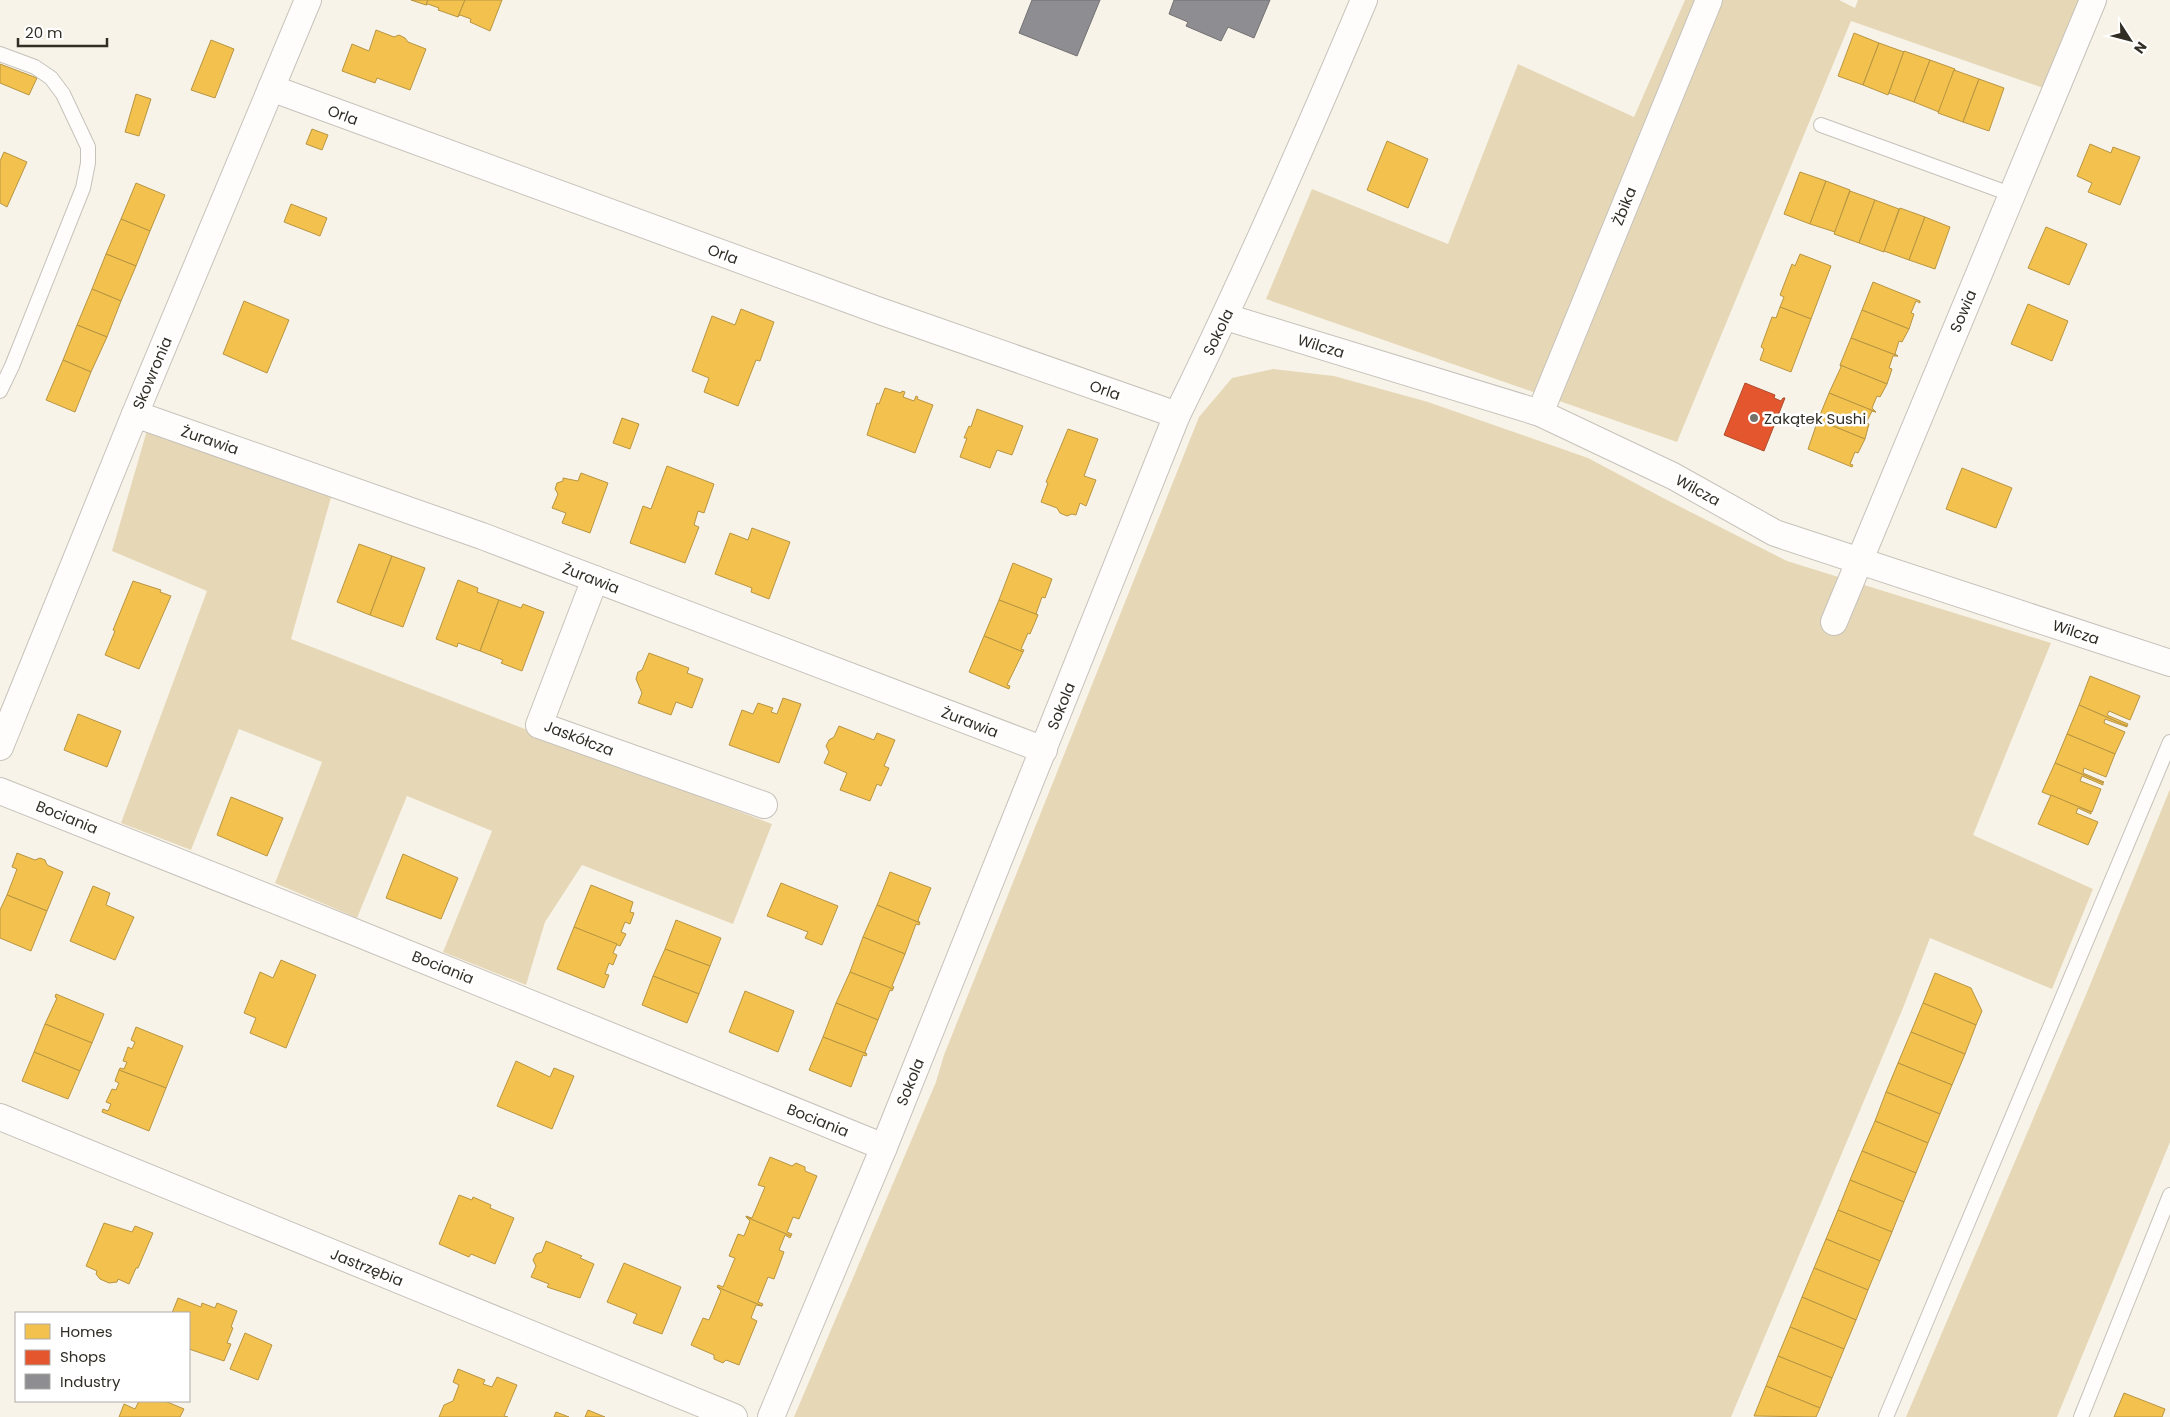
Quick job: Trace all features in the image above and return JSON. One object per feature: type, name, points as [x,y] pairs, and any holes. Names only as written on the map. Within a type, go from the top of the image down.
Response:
[{"type":"street","name":"Skowronia","points":[[0,747],[135,414],[308,0]]},
{"type":"street","name":"Sokola","points":[[771,1417],[884,1147],[1177,415],[1226,317],[1298,156],[1364,0]]},
{"type":"street","name":"Żbika","points":[[1540,412],[1709,0]]},
{"type":"street","name":"Sowia","points":[[1834,622],[2093,0]]},
{"type":"street","name":"Orla","points":[[271,88],[867,307],[1177,415]]},
{"type":"street","name":"Wilcza","points":[[1226,317],[1540,412],[1673,476],[1775,533],[2170,663]]},
{"type":"street","name":"Żurawia","points":[[135,414],[473,533],[1044,750]]},
{"type":"street","name":"Jaskółcza","points":[[595,579],[539,725],[764,806]]},
{"type":"street","name":"Bociania","points":[[0,791],[343,927],[884,1147]]},
{"type":"street","name":"Jastrzębia","points":[[0,1117],[734,1417]]},
{"type":"lane","points":[[0,54],[35,67],[51,78],[63,94],[88,147],[88,163],[83,188],[12,366],[0,391]]},
{"type":"lane","points":[[1822,125],[2013,195]]},
{"type":"lane","points":[[1886,1417],[2170,742]]},
{"type":"lane","points":[[2081,1417],[2170,1195]]},
{"type":"shaded area","points":[[1685,0],[1839,0],[1855,8],[1858,0],[2079,0],[2046,89],[1851,21],[1677,442],[1266,299],[1312,189],[1448,244],[1518,64],[1634,117]]},
{"type":"shaded area","points":[[1273,369],[1334,376],[1428,402],[1588,458],[1787,561],[2051,643],[1973,835],[2093,889],[2052,989],[1930,938],[1903,1008],[1731,1417],[794,1417],[936,1082],[944,1055],[1199,417],[1232,378]]},
{"type":"shaded area","points":[[148,427],[332,494],[291,639],[772,824],[733,924],[582,865],[545,922],[526,985],[443,952],[492,831],[407,796],[357,918],[275,883],[322,762],[239,729],[191,850],[121,823],[207,591],[112,551]]},
{"type":"shaded area","points":[[2170,789],[2170,1142],[2057,1417],[1906,1417],[2085,997]]},
{"type":"building: Homes","points":[[411,0],[428,0],[426,5]]},
{"type":"building: Homes","points":[[428,0],[465,0],[458,17],[438,10],[439,8],[426,5]]},
{"type":"building: Homes","points":[[465,0],[502,0],[490,31],[470,22],[471,19],[460,15],[458,17]]},
{"type":"building: Homes","points":[[376,30],[394,37],[399,35],[408,42],[426,49],[410,90],[377,78],[375,83],[342,71],[352,44],[369,51]]},
{"type":"building: Homes","points":[[1854,33],[1879,43],[1863,85],[1838,76]]},
{"type":"building: Homes","points":[[211,40],[234,49],[215,98],[191,90]]},
{"type":"building: Homes","points":[[1879,43],[1904,52],[1888,95],[1863,85]]},
{"type":"building: Homes","points":[[1904,51],[1930,60],[1914,102],[1889,93]]},
{"type":"building: Homes","points":[[1930,60],[1955,69],[1939,112],[1914,102]]},
{"type":"building: Homes","points":[[0,64],[37,78],[29,95],[0,83]]},
{"type":"building: Homes","points":[[1954,70],[1979,79],[1963,122],[1938,113]]},
{"type":"building: Homes","points":[[1979,79],[2004,88],[1989,131],[1963,122]]},
{"type":"building: Homes","points":[[136,94],[151,99],[139,136],[125,132]]},
{"type":"building: Homes","points":[[312,129],[328,135],[322,150],[306,144]]},
{"type":"building: Homes","points":[[1387,141],[1428,159],[1408,208],[1367,190]]},
{"type":"building: Homes","points":[[2090,144],[2111,153],[2113,147],[2140,157],[2120,205],[2088,192],[2092,183],[2077,176]]},
{"type":"building: Homes","points":[[4,152],[27,162],[7,207],[0,203],[0,161]]},
{"type":"building: Homes","points":[[1800,172],[1826,181],[1810,224],[1784,214]]},
{"type":"building: Homes","points":[[1826,181],[1850,190],[1835,232],[1810,224]]},
{"type":"building: Homes","points":[[136,183],[165,195],[150,231],[121,219]]},
{"type":"building: Homes","points":[[1850,191],[1875,200],[1859,243],[1834,234]]},
{"type":"building: Homes","points":[[1875,200],[1899,209],[1884,252],[1859,243]]},
{"type":"building: Homes","points":[[291,204],[327,218],[320,236],[284,222]]},
{"type":"building: Homes","points":[[1900,208],[1925,217],[1909,260],[1884,251]]},
{"type":"building: Homes","points":[[1925,217],[1950,227],[1935,269],[1909,260]]},
{"type":"building: Homes","points":[[121,219],[150,231],[136,266],[106,254]]},
{"type":"building: Homes","points":[[2046,227],[2087,244],[2069,285],[2028,268]]},
{"type":"building: Homes","points":[[106,254],[136,266],[121,301],[92,289]]},
{"type":"building: Homes","points":[[1800,254],[1831,266],[1811,319],[1780,307],[1784,297],[1780,295],[1792,264],[1795,266]]},
{"type":"building: Homes","points":[[1873,282],[1920,301],[1920,303],[1916,301],[1911,313],[1914,314],[1909,329],[1862,310]]},
{"type":"building: Homes","points":[[92,289],[121,301],[107,337],[77,325]]},
{"type":"building: Homes","points":[[244,301],[289,320],[267,373],[223,354]]},
{"type":"building: Homes","points":[[2028,304],[2068,321],[2052,361],[2011,344]]},
{"type":"building: Homes","points":[[1780,307],[1811,319],[1791,372],[1760,360],[1764,349],[1761,347],[1772,317],[1776,318]]},
{"type":"building: Homes","points":[[741,309],[774,322],[760,361],[756,360],[738,406],[704,392],[709,378],[692,371],[712,316],[735,325]]},
{"type":"building: Homes","points":[[1862,310],[1909,329],[1902,342],[1899,341],[1895,354],[1898,356],[1851,338]]},
{"type":"building: Homes","points":[[77,325],[107,337],[91,372],[63,360]]},
{"type":"building: Homes","points":[[1851,338],[1898,356],[1893,356],[1889,368],[1892,369],[1887,384],[1840,365]]},
{"type":"building: Homes","points":[[63,360],[91,372],[75,412],[46,400]]},
{"type":"building: Homes","points":[[1840,365],[1887,384],[1880,397],[1877,396],[1872,408],[1876,412],[1829,393],[1841,367]]},
{"type":"building: Homes","points":[[885,388],[901,393],[902,391],[905,392],[903,397],[914,401],[916,396],[918,397],[917,399],[933,405],[915,453],[867,435],[877,403],[879,404]]},
{"type":"building: Homes","points":[[1829,393],[1876,412],[1872,411],[1866,423],[1869,424],[1865,439],[1818,420]]},
{"type":"building: Homes","points":[[977,409],[1023,426],[1012,455],[997,450],[990,468],[960,457],[967,438],[964,438],[969,426],[971,427]]},
{"type":"building: Homes","points":[[622,418],[639,424],[630,449],[613,443]]},
{"type":"building: Homes","points":[[1818,420],[1865,439],[1858,453],[1855,452],[1850,464],[1853,465],[1852,467],[1808,449]]},
{"type":"building: Homes","points":[[1068,429],[1098,439],[1084,476],[1096,480],[1086,506],[1080,503],[1076,515],[1067,516],[1060,513],[1057,508],[1041,502],[1048,483],[1046,482]]},
{"type":"building: Homes","points":[[667,466],[714,484],[704,513],[698,511],[694,525],[699,527],[685,563],[630,543],[643,506],[651,509]]},
{"type":"building: Homes","points":[[1962,468],[2012,488],[1996,528],[1946,509]]},
{"type":"building: Homes","points":[[581,473],[608,483],[590,533],[562,523],[566,513],[552,508],[558,494],[555,489],[557,483],[563,481],[563,478],[578,481]]},
{"type":"building: Homes","points":[[752,528],[790,542],[769,599],[751,592],[752,588],[715,574],[730,533],[748,540]]},
{"type":"building: Homes","points":[[359,544],[392,556],[370,615],[337,602]]},
{"type":"building: Homes","points":[[392,556],[425,568],[403,627],[370,615]]},
{"type":"building: Homes","points":[[1013,563],[1052,579],[1045,598],[1042,597],[1036,614],[1038,615],[999,600]]},
{"type":"building: Homes","points":[[458,580],[478,588],[477,592],[499,600],[480,651],[458,643],[457,647],[436,639]]},
{"type":"building: Homes","points":[[133,581],[161,590],[160,592],[171,596],[139,669],[105,655]]},
{"type":"building: Homes","points":[[499,600],[521,608],[523,604],[544,612],[522,671],[501,663],[503,660],[480,651]]},
{"type":"building: Homes","points":[[999,600],[1038,615],[1021,649],[1024,650],[1023,652],[984,636]]},
{"type":"building: Homes","points":[[984,636],[1023,652],[1007,685],[1010,686],[1009,689],[969,672]]},
{"type":"building: Homes","points":[[649,653],[689,668],[687,673],[703,679],[692,708],[676,702],[671,715],[638,703],[642,693],[636,679]]},
{"type":"building: Homes","points":[[2090,676],[2140,696],[2130,720],[2109,711],[2107,715],[2128,724],[2127,726],[2079,705]]},
{"type":"building: Homes","points":[[783,698],[801,704],[779,763],[729,745],[742,710],[753,714],[758,703],[773,708],[771,712],[777,714]]},
{"type":"building: Homes","points":[[2079,705],[2127,726],[2105,719],[2104,723],[2125,732],[2115,754],[2067,734]]},
{"type":"building: Homes","points":[[78,714],[121,731],[107,767],[64,750]]},
{"type":"building: Homes","points":[[839,726],[874,740],[877,733],[895,740],[884,766],[889,768],[881,786],[877,784],[870,801],[840,790],[847,773],[824,763],[829,752],[826,746],[829,740],[834,737]]},
{"type":"building: Homes","points":[[2067,734],[2115,754],[2106,777],[2084,768],[2083,773],[2103,783],[2055,763]]},
{"type":"building: Homes","points":[[2055,763],[2103,783],[2103,785],[2082,776],[2080,781],[2101,789],[2092,812],[2042,792]]},
{"type":"building: Homes","points":[[2051,795],[2091,812],[2091,814],[2078,808],[2076,813],[2098,822],[2088,845],[2038,824]]},
{"type":"building: Homes","points":[[231,797],[283,818],[267,856],[217,835]]},
{"type":"building: Homes","points":[[17,853],[35,860],[40,858],[45,860],[47,865],[63,872],[47,911],[7,895],[17,869],[12,867]]},
{"type":"building: Homes","points":[[403,854],[458,878],[441,919],[386,898]]},
{"type":"building: Homes","points":[[890,872],[931,888],[918,920],[920,923],[877,905]]},
{"type":"building: Homes","points":[[781,883],[838,906],[822,945],[805,938],[808,932],[767,916]]},
{"type":"building: Homes","points":[[591,885],[633,902],[630,912],[634,913],[630,924],[625,922],[621,932],[626,934],[620,946],[574,927]]},
{"type":"building: Homes","points":[[93,886],[110,893],[106,905],[134,917],[115,960],[70,941]]},
{"type":"building: Homes","points":[[7,895],[47,911],[31,951],[0,938],[0,910]]},
{"type":"building: Homes","points":[[877,905],[920,923],[919,925],[916,924],[905,954],[863,937]]},
{"type":"building: Homes","points":[[676,920],[721,938],[710,966],[665,949]]},
{"type":"building: Homes","points":[[574,927],[617,944],[613,953],[617,955],[613,965],[609,963],[605,974],[609,975],[604,988],[557,969]]},
{"type":"building: Homes","points":[[863,937],[905,954],[892,986],[894,987],[893,989],[850,972]]},
{"type":"building: Homes","points":[[665,949],[710,966],[699,994],[653,976]]},
{"type":"building: Homes","points":[[281,960],[316,975],[286,1048],[250,1033],[256,1018],[244,1013],[260,972],[273,978]]},
{"type":"building: Homes","points":[[850,972],[893,989],[892,991],[890,990],[878,1020],[836,1003]]},
{"type":"building: Homes","points":[[1935,973],[1971,988],[1982,1011],[1976,1025],[1923,1003]]},
{"type":"building: Homes","points":[[653,976],[699,994],[687,1023],[642,1005]]},
{"type":"building: Homes","points":[[745,991],[794,1011],[778,1052],[729,1032]]},
{"type":"building: Homes","points":[[56,994],[104,1014],[92,1043],[45,1024],[57,998],[55,997]]},
{"type":"building: Homes","points":[[836,1003],[878,1020],[865,1052],[867,1054],[823,1037]]},
{"type":"building: Homes","points":[[1923,1003],[1976,1025],[1965,1054],[1911,1032]]},
{"type":"building: Homes","points":[[45,1024],[92,1043],[80,1071],[34,1052]]},
{"type":"building: Homes","points":[[136,1027],[183,1046],[166,1088],[119,1070],[120,1068],[124,1069],[127,1062],[123,1061],[128,1047],[132,1049],[135,1042],[131,1040]]},
{"type":"building: Homes","points":[[1911,1032],[1965,1054],[1952,1085],[1898,1063]]},
{"type":"building: Homes","points":[[823,1037],[867,1054],[866,1056],[863,1055],[851,1087],[809,1070]]},
{"type":"building: Homes","points":[[34,1052],[80,1071],[68,1099],[22,1081]]},
{"type":"building: Homes","points":[[516,1061],[550,1077],[554,1068],[574,1076],[552,1129],[497,1106]]},
{"type":"building: Homes","points":[[1898,1063],[1952,1085],[1940,1114],[1886,1092]]},
{"type":"building: Homes","points":[[119,1070],[166,1088],[149,1131],[102,1112],[103,1109],[108,1111],[111,1104],[106,1102],[112,1089],[116,1090],[119,1083],[115,1081]]},
{"type":"building: Homes","points":[[1886,1092],[1940,1114],[1928,1143],[1875,1121]]},
{"type":"building: Homes","points":[[1875,1121],[1928,1143],[1916,1173],[1862,1151]]},
{"type":"building: Homes","points":[[1862,1151],[1916,1173],[1904,1202],[1850,1180]]},
{"type":"building: Homes","points":[[770,1157],[792,1166],[796,1163],[805,1167],[805,1171],[817,1176],[799,1219],[793,1217],[787,1232],[792,1234],[791,1236],[746,1217],[752,1218],[765,1187],[758,1185]]},
{"type":"building: Homes","points":[[1850,1180],[1904,1202],[1892,1232],[1838,1210]]},
{"type":"building: Homes","points":[[459,1195],[472,1200],[473,1197],[491,1205],[490,1208],[514,1218],[495,1264],[471,1254],[469,1257],[439,1244]]},
{"type":"building: Homes","points":[[1838,1210],[1892,1232],[1880,1261],[1826,1239]]},
{"type":"building: Homes","points":[[746,1217],[791,1236],[790,1238],[785,1235],[779,1250],[784,1252],[774,1279],[768,1277],[758,1302],[763,1304],[762,1306],[717,1287],[718,1285],[723,1287],[735,1258],[729,1256],[738,1234],[744,1236],[750,1221]]},
{"type":"building: Homes","points":[[104,1223],[132,1232],[135,1226],[153,1233],[129,1284],[118,1279],[117,1282],[109,1283],[100,1279],[96,1274],[97,1271],[86,1266]]},
{"type":"building: Homes","points":[[1826,1239],[1880,1261],[1868,1290],[1814,1268]]},
{"type":"building: Homes","points":[[546,1241],[582,1256],[580,1258],[594,1264],[580,1298],[547,1287],[549,1284],[531,1277],[536,1266],[533,1260],[536,1254],[542,1252]]},
{"type":"building: Homes","points":[[624,1263],[681,1287],[662,1334],[633,1323],[637,1314],[607,1302]]},
{"type":"building: Homes","points":[[1814,1268],[1868,1290],[1856,1320],[1802,1297]]},
{"type":"building: Homes","points":[[717,1287],[762,1306],[756,1305],[751,1318],[757,1321],[739,1365],[726,1360],[723,1363],[714,1359],[714,1355],[691,1345],[703,1318],[709,1320],[721,1291]]},
{"type":"building: Homes","points":[[1802,1297],[1856,1320],[1844,1349],[1790,1327]]},
{"type":"building: Homes","points":[[178,1298],[201,1307],[202,1303],[215,1308],[217,1303],[237,1311],[227,1343],[231,1344],[224,1361],[190,1349],[190,1312],[172,1312]]},
{"type":"building: Homes","points":[[1790,1327],[1844,1349],[1832,1378],[1778,1356]]},
{"type":"building: Homes","points":[[245,1333],[272,1345],[258,1380],[230,1369]]},
{"type":"building: Homes","points":[[1778,1356],[1832,1378],[1820,1408],[1766,1386]]},
{"type":"building: Homes","points":[[458,1369],[485,1380],[483,1384],[492,1387],[497,1377],[517,1385],[504,1416],[508,1417],[439,1417],[444,1405],[453,1401],[459,1385],[453,1382]]},
{"type":"building: Homes","points":[[1766,1386],[1820,1408],[1816,1417],[1754,1416]]},
{"type":"building: Homes","points":[[2124,1393],[2165,1409],[2162,1417],[2114,1417]]},
{"type":"building: Homes","points":[[138,1402],[167,1402],[184,1409],[180,1417],[119,1417],[124,1404],[135,1409]]},
{"type":"building: Homes","points":[[588,1410],[605,1417],[585,1417]]},
{"type":"building: Homes","points":[[556,1412],[569,1417],[554,1417]]},
{"type":"building: Shops","name":"Zakątek Sushi","points":[[1745,383],[1775,395],[1774,398],[1781,401],[1785,398],[1764,451],[1724,435]]},
{"type":"building: Industry","points":[[1032,0],[1100,0],[1077,56],[1019,33]]},
{"type":"building: Industry","points":[[1174,0],[1270,0],[1254,38],[1228,27],[1221,41],[1186,26],[1188,22],[1169,14]]},
{"type":"place","name":"Zakątek Sushi","points":[[1754,418]]}]
